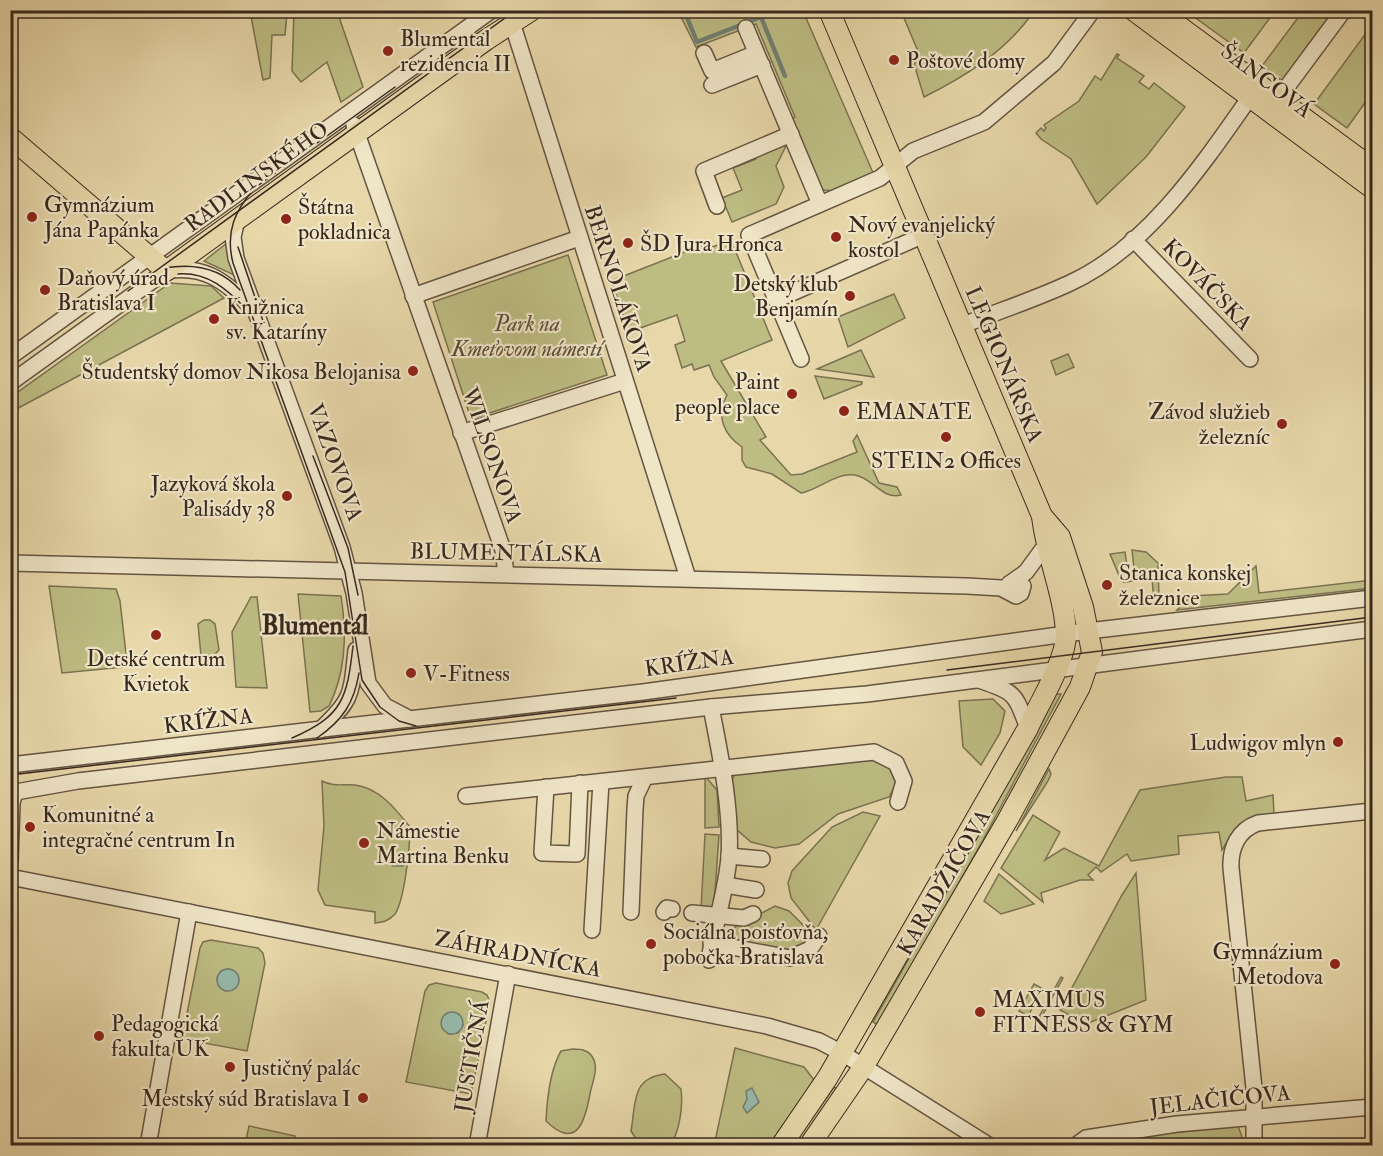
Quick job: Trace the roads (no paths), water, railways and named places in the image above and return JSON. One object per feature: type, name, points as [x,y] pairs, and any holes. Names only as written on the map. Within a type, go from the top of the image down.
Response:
[{"type":"main road","name":"RADLINSKÉHO","points":[[166,271],[486,40],[511,17],[532,10]]},
{"type":"main road","name":"LEGIONÁRSKA","points":[[829,10],[1042,516],[1045,546],[1063,610],[1066,635],[1056,669]]},
{"type":"main road","name":"ŠANCOVÁ","points":[[1133,10],[1372,188]]},
{"type":"main road","name":"ŠANCOVÁ","points":[[1157,10],[1372,168]]},
{"type":"main road","points":[[10,137],[166,271]]},
{"type":"main road","name":"LEGIONÁRSKA","points":[[1042,516],[1060,537],[1088,632]]},
{"type":"main road","name":"KARADŽIČOVA","points":[[809,1146],[864,1066],[1007,821],[1080,687],[1092,652],[1088,632]]},
{"type":"main road","name":"KARADŽIČOVA","points":[[781,1146],[842,1053],[1028,728],[1056,669]]},
{"type":"street","name":"RADLINSKÉHO","points":[[10,357],[492,10]]},
{"type":"street","points":[[801,359],[749,235],[880,178],[894,164],[913,151],[984,122],[1054,63],[1093,10]]},
{"type":"street","points":[[1278,99],[1344,10]]},
{"type":"street","name":"BERNOLÁKOVA","points":[[511,17],[688,578]]},
{"type":"street","points":[[746,28],[820,204]]},
{"type":"street","points":[[705,53],[712,71],[749,57],[762,65]]},
{"type":"street","points":[[712,85],[762,65]]},
{"type":"street","points":[[963,324],[1071,282],[1100,266],[1133,239],[1183,189],[1250,97]]},
{"type":"street","name":"WILSONOVA","points":[[349,114],[503,550],[506,574]]},
{"type":"street","points":[[717,206],[704,171],[791,134]]},
{"type":"street","name":"VAZOVOVA","points":[[237,219],[233,237],[234,252],[349,571],[359,635],[371,689],[385,706],[410,719]]},
{"type":"street","points":[[776,300],[924,235]]},
{"type":"street","points":[[413,296],[579,238]]},
{"type":"street","name":"KOVÁČSKA","points":[[1133,239],[1250,359]]},
{"type":"street","name":"VAZOVOVA","points":[[166,271],[189,269],[213,275],[226,282],[254,310]]},
{"type":"street","name":"RADLINSKÉHO","points":[[10,383],[166,271]]},
{"type":"street","points":[[461,432],[625,381]]},
{"type":"street","name":"BLUMENTÁLSKA","points":[[10,563],[688,578],[1001,588],[1016,596],[1021,593],[1023,586],[1016,580],[1045,546]]},
{"type":"street","name":"KRÍŽNA","points":[[11,764],[643,692],[1088,632],[1372,598]]},
{"type":"street","name":"KRÍŽNA","points":[[13,793],[78,781],[711,707],[867,694],[1372,629]]},
{"type":"street","name":"VAZOVOVA","points":[[311,754],[310,740],[339,713],[348,698],[359,635]]},
{"type":"street","points":[[976,679],[1008,690],[1016,697],[1028,728]]},
{"type":"street","points":[[709,960],[711,943],[720,917],[729,856],[723,768],[711,707]]},
{"type":"street","points":[[466,796],[874,752],[896,763],[904,781],[897,802]]},
{"type":"street","points":[[631,912],[636,802],[645,777]]},
{"type":"street","points":[[592,930],[601,782]]},
{"type":"street","points":[[546,787],[542,853],[577,854],[580,783]]},
{"type":"street","points":[[10,861],[13,793]]},
{"type":"street","points":[[1254,1146],[1254,1088],[1231,858],[1242,833],[1258,823],[1372,811]]},
{"type":"street","points":[[729,856],[762,859]]},
{"type":"street","name":"ZÁHRADNÍCKA","points":[[10,877],[749,1021],[819,1041],[864,1066],[990,1146]]},
{"type":"street","points":[[725,885],[756,890]]},
{"type":"street","points":[[148,1146],[189,912]]},
{"type":"street","points":[[692,913],[744,918],[753,914]]},
{"type":"street","points":[[711,943],[790,958],[810,949],[819,936]]},
{"type":"street","name":"JUSTIČNÁ","points":[[477,1146],[508,974]]},
{"type":"street","name":"JELAČIČOVA","points":[[1086,1143],[1177,1124],[1372,1107]]},
{"type":"waterway","points":[[684,10],[697,42],[761,17],[785,76]]},
{"type":"tram line","points":[[128,291],[516,10]]},
{"type":"tram line","points":[[249,192],[395,87]]},
{"type":"tram line","points":[[255,188],[237,213],[231,231],[233,263],[345,572],[362,680],[380,707],[399,721],[416,726]]},
{"type":"tram line","points":[[238,247],[264,324]]},
{"type":"tram line","points":[[164,268],[185,266],[205,268],[224,276],[240,290]]},
{"type":"tram line","points":[[178,274],[199,276],[216,283],[247,310]]},
{"type":"tram line","points":[[313,456],[348,548],[358,595]]},
{"type":"tram line","points":[[947,670],[1372,617]]},
{"type":"tram line","points":[[292,738],[322,722],[339,703],[345,692],[353,646]]},
{"type":"tram line","points":[[317,738],[346,710],[354,693],[359,673]]},
{"type":"tram line","points":[[10,775],[676,698]]},
{"type":"place","name":"Blumental rezidencia II","points":[[388,51]]},
{"type":"place","name":"Poštové domy","points":[[894,60]]},
{"type":"place","name":"Gymnázium Jána Papánka","points":[[32,217]]},
{"type":"place","name":"Štátna pokladnica","points":[[286,219]]},
{"type":"place","name":"Nový evanjelický kostol","points":[[836,237]]},
{"type":"place","name":"ŠD Jura Hronca","points":[[628,243]]},
{"type":"place","name":"Daňový úrad Bratislava I","points":[[45,290]]},
{"type":"place","name":"Detský klub Benjamín","points":[[850,296]]},
{"type":"place","name":"Knižnica sv. Kataríny","points":[[214,319]]},
{"type":"place","name":"Študentský domov Nikosa Belojanisa","points":[[413,371]]},
{"type":"place","name":"Paint people place","points":[[792,394]]},
{"type":"place","name":"EMANATE","points":[[844,411]]},
{"type":"place","name":"Závod služieb železníc","points":[[1282,424]]},
{"type":"place","name":"STEIN2 Offices","points":[[946,437]]},
{"type":"place","name":"Jazyková škola Palisády 38","points":[[287,496]]},
{"type":"place","name":"Stanica konskej železnice","points":[[1107,585]]},
{"type":"place","name":"Detské centrum Kvietok","points":[[156,635]]},
{"type":"place","name":"V-Fitness","points":[[411,673]]},
{"type":"place","name":"Ludwigov mlyn","points":[[1338,742]]},
{"type":"place","name":"Komunitné a integračné centrum In","points":[[30,827]]},
{"type":"place","name":"Námestie Martina Benku","points":[[364,843]]},
{"type":"place","name":"Sociálna poisťovňa, pobočka Bratislava","points":[[651,944]]},
{"type":"place","name":"Gymnázium Metodova","points":[[1335,964]]},
{"type":"place","name":"MAXIMUS FITNESS & GYM","points":[[980,1012]]},
{"type":"place","name":"Pedagogická fakulta UK","points":[[99,1036]]},
{"type":"place","name":"Justičný palác","points":[[230,1067]]},
{"type":"place","name":"Mestský súd Bratislava I","points":[[363,1098]]},
{"type":"district","name":"Blumentál","points":[[315,625]]},
{"type":"park label","name":"Park na Kmeťovom námestí","points":[[527,336]]}]
